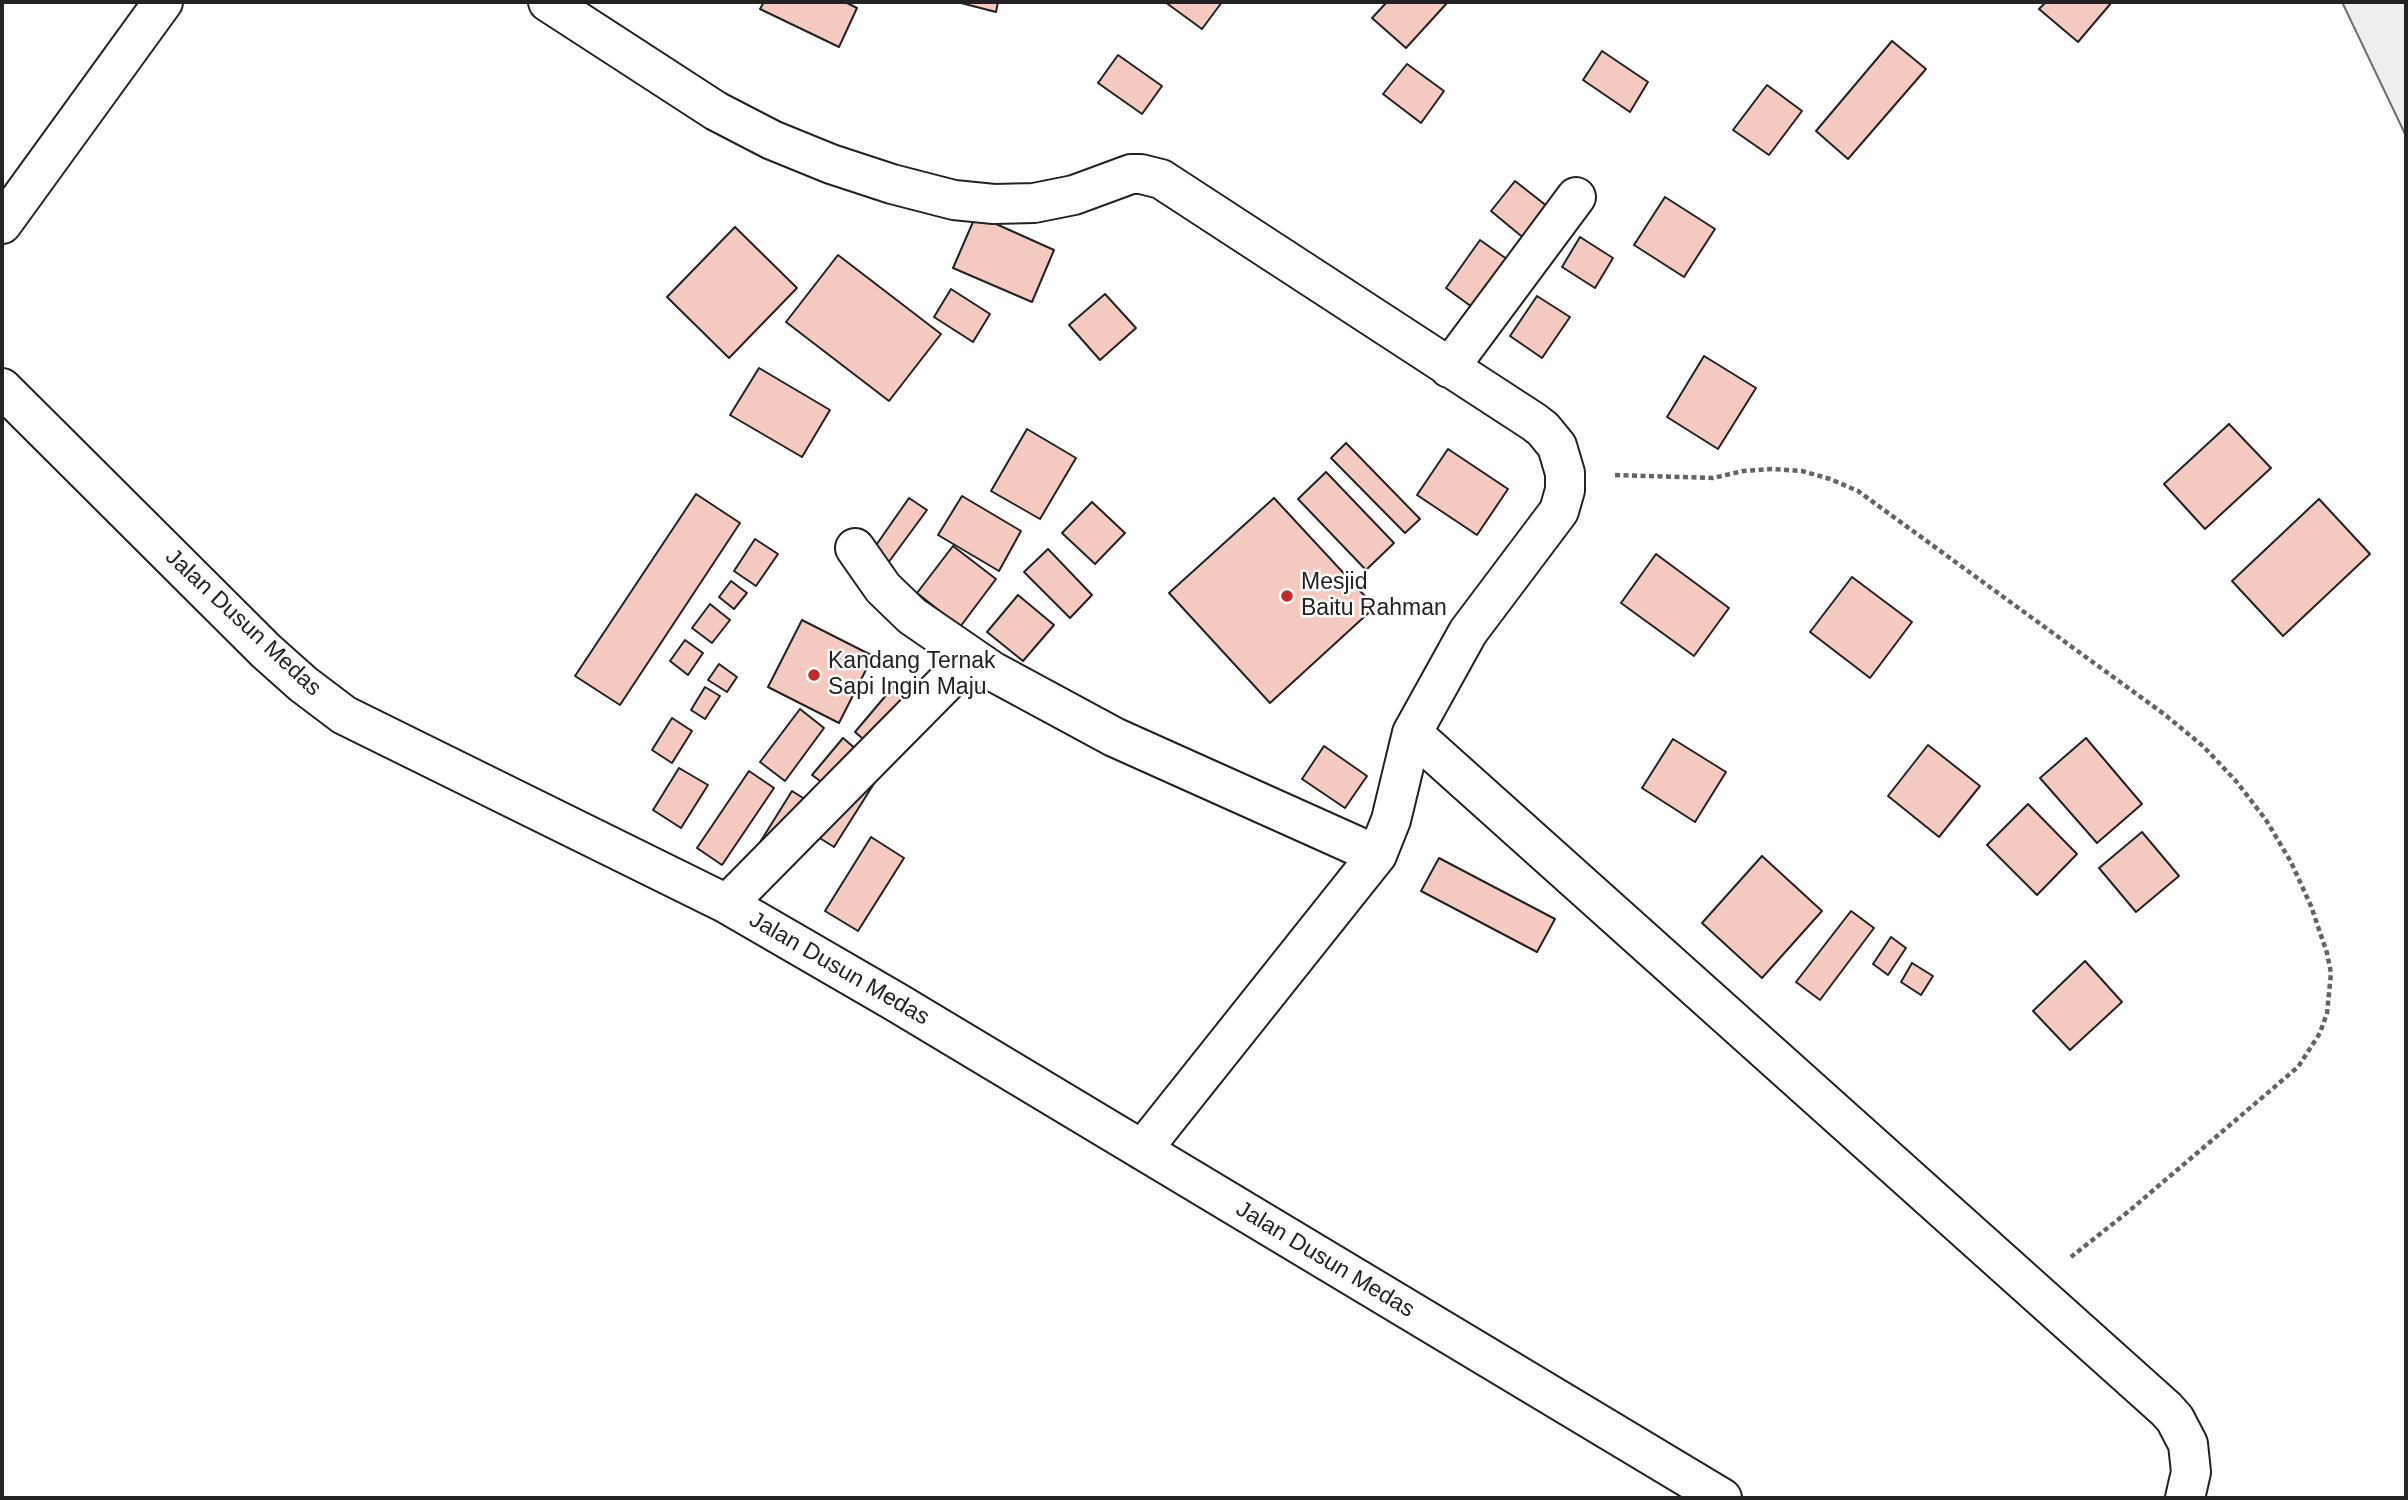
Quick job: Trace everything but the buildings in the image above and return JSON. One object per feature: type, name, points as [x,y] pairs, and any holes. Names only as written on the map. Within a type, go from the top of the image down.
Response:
[{"type":"street","points":[[2,224],[163,2]]},
{"type":"street","points":[[548,2],[716,111],[831,164],[892,184],[954,200],[1007,204],[1034,203],[1074,195],[1131,174],[1161,179],[1543,429],[1557,446],[1565,473],[1565,490],[1559,511],[1468,632],[1412,733],[1391,820],[1377,855],[1142,1150]]},
{"type":"street","points":[[1450,368],[1576,197]]},
{"type":"street","name":"Jalan Dusun Medas","points":[[2,388],[266,651],[344,715],[727,904],[896,1002],[1722,1498]]},
{"type":"street","points":[[855,548],[883,588],[912,617],[992,671],[1114,737],[1377,855]]},
{"type":"street","points":[[727,904],[971,657]]},
{"type":"street","points":[[1412,733],[2175,1419],[2188,1444],[2190,1458],[2189,1486],[2185,1498]]},
{"type":"path","points":[[1565,473],[1713,478],[1743,471],[1772,469],[1802,471],[1858,491],[2154,706],[2203,746],[2236,781],[2266,820],[2291,862],[2311,906],[2331,973],[2327,1013],[2310,1050],[2298,1067],[2071,1257],[2018,1277]]},
{"type":"shaded area","points":[[2342,2],[2406,2],[2406,136]]},
{"type":"place","name":"Mesjid Baitu Rahman","points":[[1287,596]]},
{"type":"place","name":"Kandang Ternak Sapi Ingin Maju","points":[[814,675]]}]
